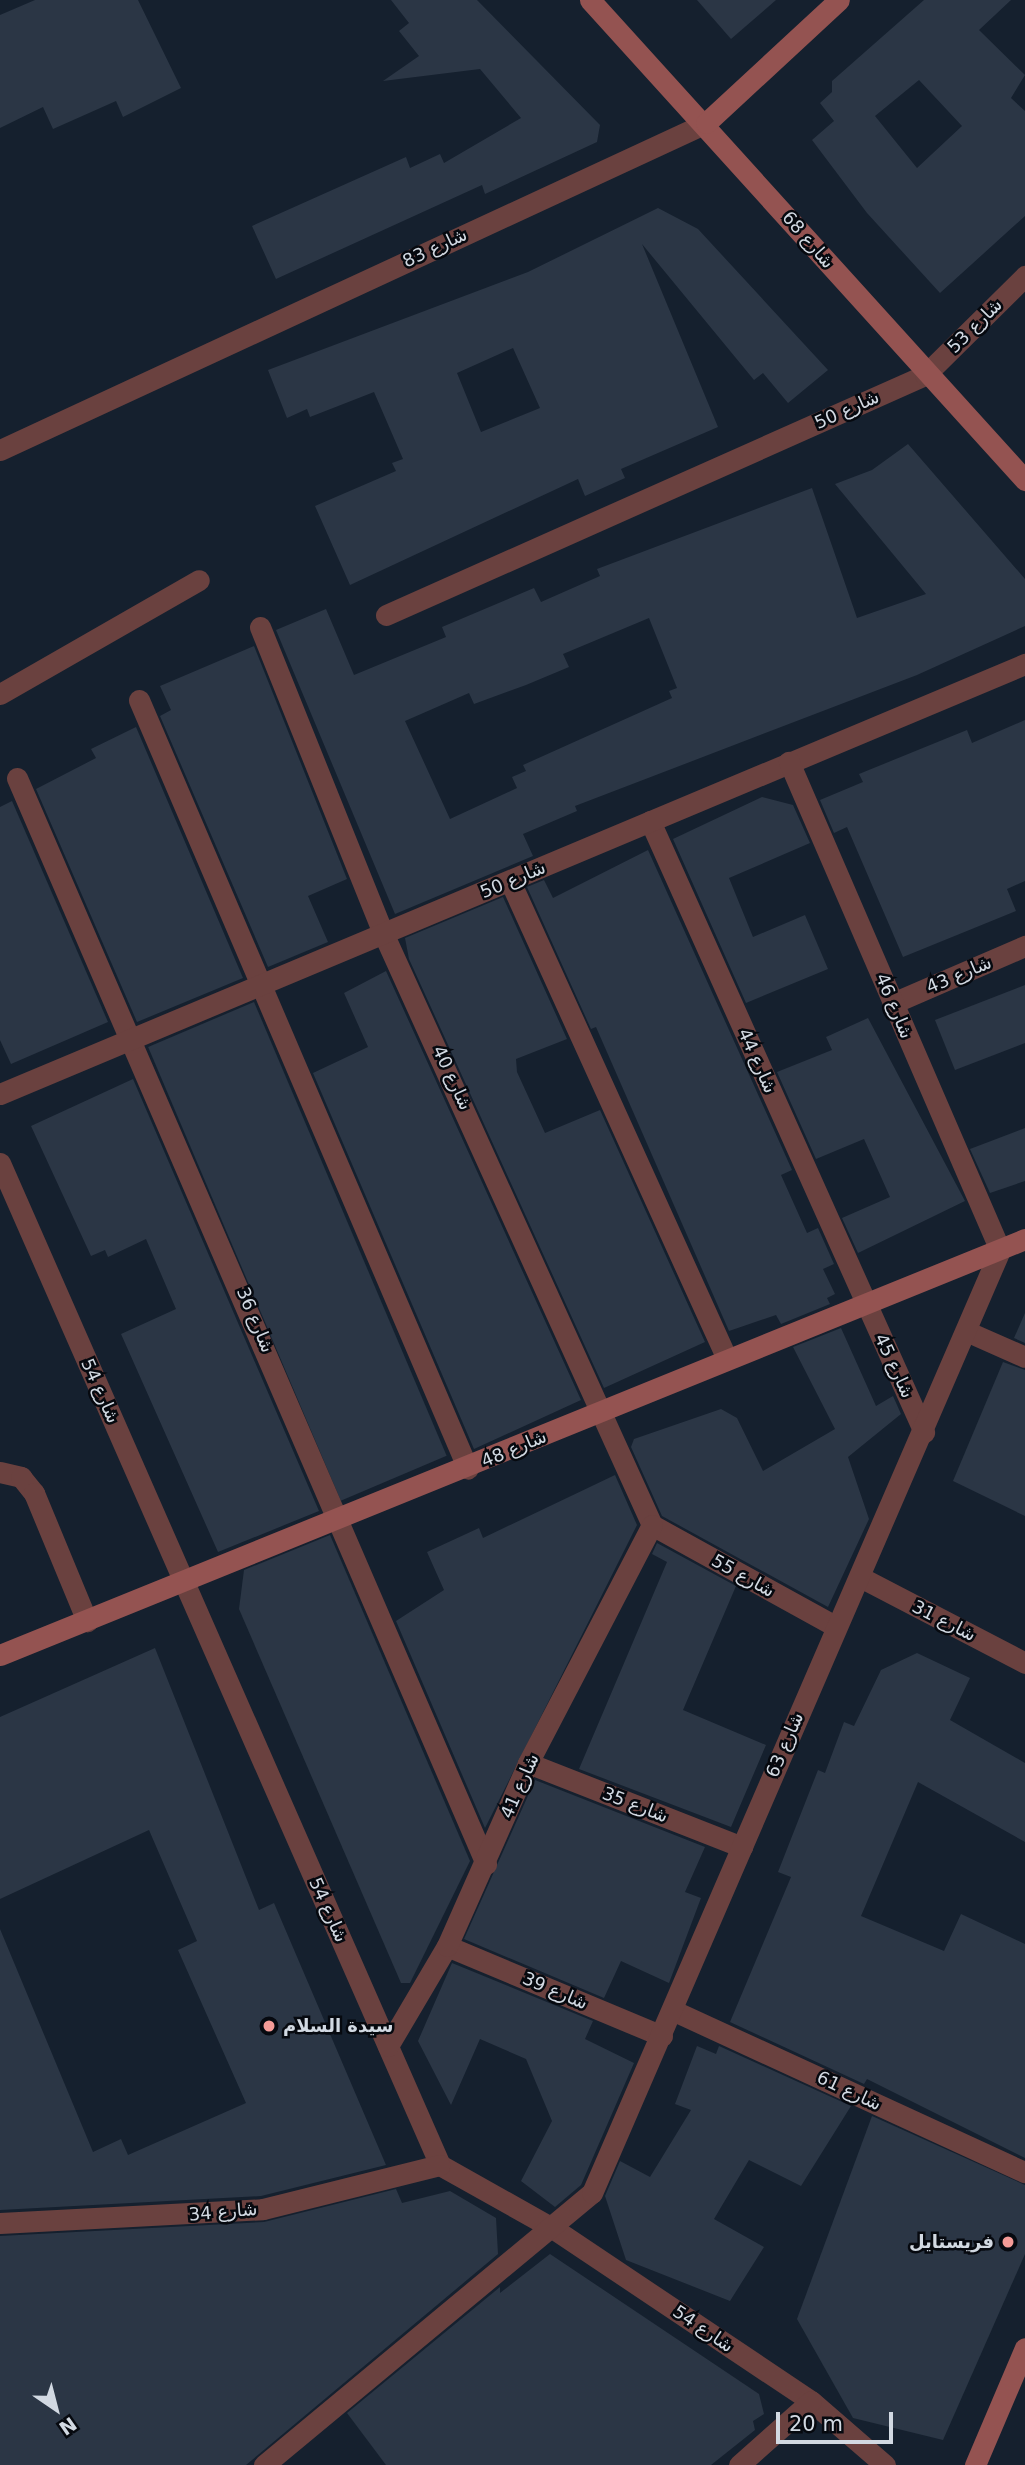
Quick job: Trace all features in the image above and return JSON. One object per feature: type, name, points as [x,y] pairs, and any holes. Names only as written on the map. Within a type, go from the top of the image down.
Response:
[{"type":"street","name":"شارع 68","points":[[590,0],[706,123],[925,375],[1025,480]]},
{"type":"street","name":"شارع 83","points":[[0,450],[706,123],[839,0]]},
{"type":"street","name":"شارع 53","points":[[925,375],[1025,276]]},
{"type":"street","name":"شارع 50","points":[[386,615],[925,375]]},
{"type":"street","points":[[0,694],[199,580]]},
{"type":"street","name":"شارع 40","points":[[260,627],[384,935],[652,1525]]},
{"type":"street","name":"شارع 50","points":[[0,1094],[132,1041],[1025,664]]},
{"type":"street","points":[[139,700],[264,985],[468,1469]]},
{"type":"street","name":"شارع 46","points":[[789,762],[1000,1250]]},
{"type":"street","name":"شارع 36","points":[[17,778],[342,1521],[486,1864]]},
{"type":"street","name":"شارع 44","points":[[650,821],[863,1300]]},
{"type":"street","points":[[510,881],[727,1359]]},
{"type":"street","name":"شارع 43","points":[[893,1003],[1025,946]]},
{"type":"street","name":"شارع 54","points":[[0,1163],[440,2165],[554,2230],[811,2402],[885,2465]]},
{"type":"street","name":"شارع 48","points":[[0,1655],[342,1521],[863,1300],[1025,1239]]},
{"type":"street","name":"شارع 63","points":[[264,2465],[554,2230],[592,2193],[662,2036],[835,1626],[862,1578],[1000,1250]]},
{"type":"street","name":"شارع 45","points":[[863,1300],[924,1432]]},
{"type":"street","points":[[966,1331],[1025,1357]]},
{"type":"street","points":[[0,1472],[20,1477],[34,1493],[87,1621]]},
{"type":"street","name":"شارع 55","points":[[652,1525],[835,1626]]},
{"type":"street","name":"شارع 41","points":[[388,2046],[447,1946],[486,1864],[528,1763],[652,1525]]},
{"type":"street","name":"شارع 31","points":[[862,1578],[1025,1663]]},
{"type":"street","name":"شارع 35","points":[[528,1763],[742,1847]]},
{"type":"street","name":"شارع 39","points":[[447,1946],[662,2036]]},
{"type":"street","name":"شارع 61","points":[[672,2010],[1025,2172]]},
{"type":"street","name":"شارع 34","points":[[0,2223],[263,2209],[440,2165]]},
{"type":"street","points":[[975,2465],[1025,2348]]},
{"type":"street","points":[[739,2465],[811,2402]]},
{"type":"building","points":[[35,0],[138,0],[181,88],[123,117],[116,101],[53,129],[43,107],[0,128],[0,15]]},
{"type":"building","points":[[391,0],[477,0],[600,125],[597,142],[485,194],[482,185],[276,279],[252,226],[406,157],[410,168],[440,154],[444,163],[521,118],[480,69],[383,81],[419,56],[399,31],[409,23]]},
{"type":"building","points":[[697,0],[776,0],[731,39]]},
{"type":"building","points":[[924,0],[1011,0],[979,30],[1025,75],[1011,98],[1025,111],[1025,216],[940,293],[867,213],[812,140],[834,121],[820,103],[832,92],[832,81]],"holes":[[[919,80],[962,126],[917,168],[875,116]]]},
{"type":"building","points":[[658,208],[698,229],[828,370],[788,403],[763,373],[754,380],[642,244],[718,427],[621,469],[625,478],[585,496],[578,479],[350,585],[315,506],[396,471],[392,463],[403,459],[374,392],[310,417],[307,409],[287,418],[268,370],[528,272]],"holes":[[[513,348],[540,408],[481,432],[457,373]]]},
{"type":"building","points":[[908,444],[1025,579],[1025,626],[917,675],[575,806],[577,811],[523,834],[533,856],[395,914],[276,630],[326,609],[354,675],[446,637],[442,627],[534,588],[541,602],[600,576],[597,569],[812,488],[857,618],[926,594],[835,484],[872,470]],"holes":[[[649,618],[677,688],[669,691],[672,698],[523,765],[526,771],[512,777],[517,788],[450,819],[405,721],[469,693],[474,704],[569,667],[563,654]]]},
{"type":"building","points":[[254,646],[347,879],[308,896],[328,942],[268,967],[160,716],[171,710],[160,686]]},
{"type":"building","points":[[1025,720],[1025,881],[1007,889],[1016,911],[903,957],[847,827],[834,833],[820,800],[863,782],[859,774],[967,730],[972,743]]},
{"type":"building","points":[[136,727],[243,978],[137,1022],[36,789],[96,758],[91,749]]},
{"type":"building","points":[[762,797],[793,805],[810,843],[729,878],[753,937],[805,915],[828,969],[746,1003],[673,839]]},
{"type":"building","points":[[12,801],[108,1022],[11,1064],[0,1040],[0,807]]},
{"type":"building","points":[[648,850],[792,1170],[781,1175],[807,1233],[818,1228],[834,1264],[823,1269],[835,1294],[827,1298],[830,1304],[781,1324],[776,1315],[729,1331],[596,1027],[591,1029],[527,887],[544,880],[553,898]]},
{"type":"building","points":[[503,897],[567,1039],[516,1059],[517,1072],[545,1133],[600,1110],[705,1342],[604,1388],[409,959],[405,938]]},
{"type":"building","points":[[386,971],[581,1400],[474,1449],[313,1073],[368,1047],[344,993]]},
{"type":"building","points":[[1025,985],[1025,1043],[955,1070],[935,1020]]},
{"type":"building","points":[[254,1002],[447,1456],[341,1501],[148,1047]]},
{"type":"building","points":[[868,1018],[965,1201],[858,1253],[842,1218],[890,1197],[864,1139],[816,1159],[777,1072],[832,1050],[826,1037]]},
{"type":"building","points":[[133,1079],[319,1511],[218,1552],[121,1334],[176,1309],[146,1239],[108,1257],[105,1250],[91,1256],[31,1126]]},
{"type":"building","points":[[1025,1128],[1025,1181],[990,1193],[970,1149]]},
{"type":"building","points":[[1025,1313],[1025,1343],[1014,1338]]},
{"type":"building","points":[[841,1328],[876,1406],[893,1396],[901,1414],[848,1457],[869,1519],[828,1607],[662,1516],[631,1447],[634,1439],[721,1409],[737,1418],[763,1471],[835,1429],[793,1347]]},
{"type":"building","points":[[1003,1362],[1025,1370],[1025,1516],[953,1481]]},
{"type":"building","points":[[615,1475],[637,1525],[485,1828],[396,1621],[444,1590],[427,1552],[479,1528],[483,1538]]},
{"type":"building","points":[[330,1535],[470,1861],[410,1983],[401,1983],[239,1609],[244,1570]]},
{"type":"building","points":[[657,1543],[736,1586],[683,1710],[766,1745],[731,1827],[579,1769],[667,1562],[652,1554]]},
{"type":"building","points":[[155,1648],[259,1910],[274,1903],[386,2165],[261,2196],[0,2210],[0,1929],[93,2152],[121,2139],[128,2155],[246,2103],[178,1950],[197,1941],[149,1830],[0,1899],[0,1717]]},
{"type":"building","points":[[917,1653],[970,1678],[950,1720],[1025,1763],[1025,1842],[918,1782],[861,1916],[944,1951],[961,1914],[1025,1944],[1025,2158],[867,2079],[864,2084],[730,2022],[791,1877],[778,1872],[818,1770],[825,1773],[844,1722],[854,1726],[881,1670]]},
{"type":"building","points":[[535,1780],[705,1847],[685,1892],[701,1898],[669,1983],[621,1961],[604,1998],[464,1939]]},
{"type":"building","points":[[452,1963],[593,2021],[585,2039],[634,2063],[581,2185],[555,2207],[521,2181],[552,2121],[526,2059],[480,2039],[451,2105],[418,2041]]},
{"type":"building","points":[[697,2046],[716,2054],[719,2046],[851,2106],[801,2186],[749,2160],[714,2219],[764,2247],[730,2301],[626,2260],[605,2196],[620,2161],[650,2177],[691,2110],[675,2104]]},
{"type":"building","points":[[872,2116],[1025,2185],[1025,2254],[943,2440],[853,2418],[797,2319]]},
{"type":"building","points":[[396,2189],[402,2203],[450,2191],[496,2218],[498,2254],[246,2465],[0,2465],[0,2236],[264,2222]]},
{"type":"building","points":[[550,2254],[759,2394],[764,2414],[753,2421],[755,2430],[711,2465],[386,2465],[347,2413],[500,2287],[500,2293]]},
{"type":"place","name":"سيدة السلام","points":[[269,2026]]},
{"type":"place","name":"فريستايل","points":[[1008,2242]]}]
